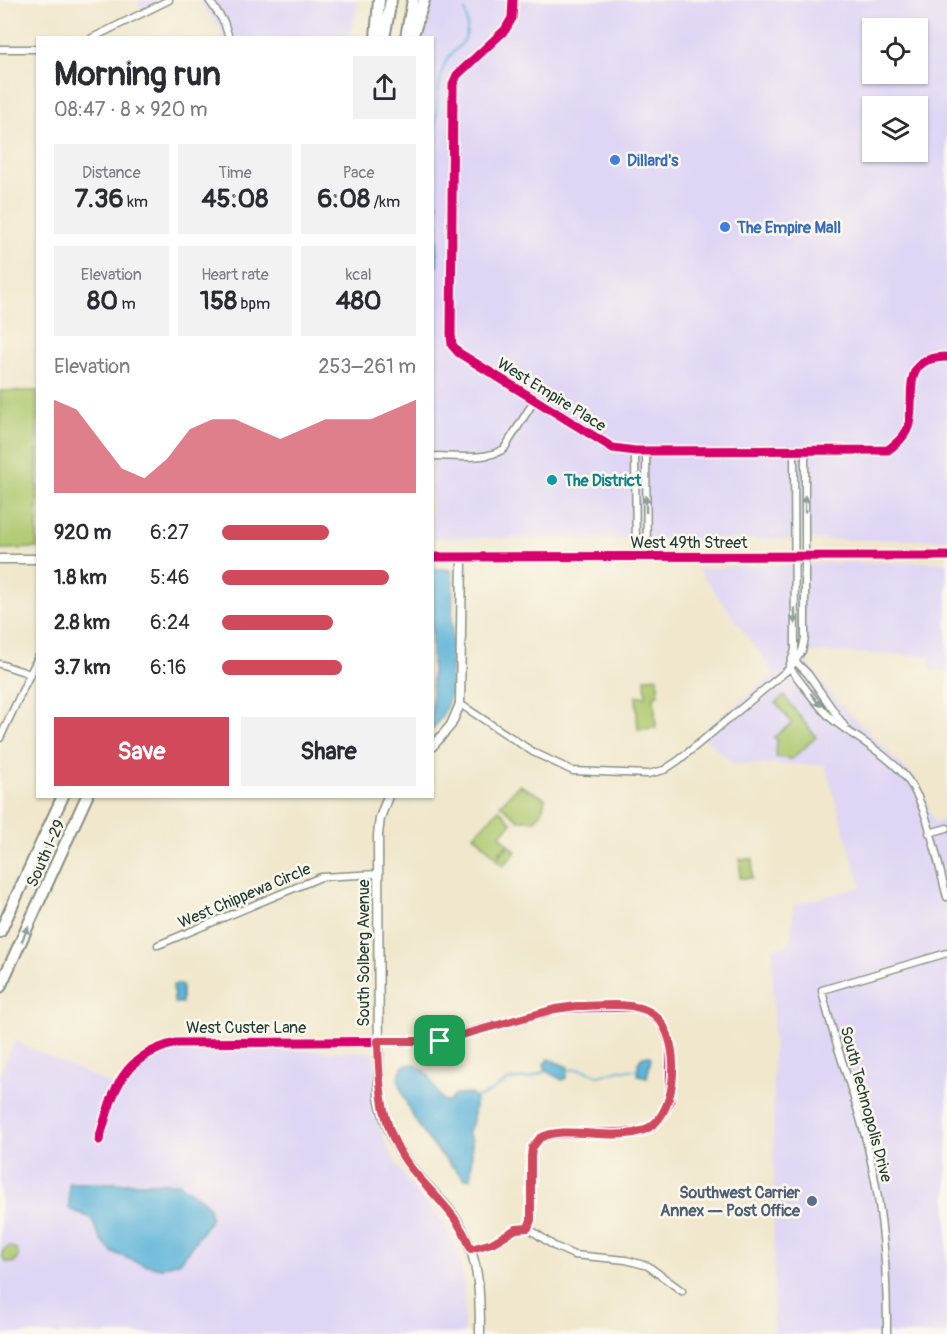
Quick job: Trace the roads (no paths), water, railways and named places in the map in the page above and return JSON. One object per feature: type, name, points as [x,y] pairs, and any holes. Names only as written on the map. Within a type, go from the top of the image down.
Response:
[{"type":"highway","points":[[376,36],[379,0]]},
{"type":"highway","points":[[384,36],[391,0]]},
{"type":"highway","points":[[406,36],[413,0]]},
{"type":"highway","points":[[413,36],[424,0]]},
{"type":"highway","name":"South I-29","points":[[0,932],[62,798]]},
{"type":"highway","name":"South I-29","points":[[0,987],[86,798]]},
{"type":"main road","name":"West 49th Street","points":[[434,557],[947,556]]},
{"type":"main road","points":[[434,745],[451,725],[460,704],[462,557]]},
{"type":"main road","points":[[0,559],[36,559]]},
{"type":"main road","name":"South Solberg Avenue","points":[[387,798],[380,818],[378,874],[380,1097],[387,1125],[402,1155],[446,1204],[462,1228],[471,1249],[480,1285],[480,1334]]},
{"type":"street","points":[[96,36],[169,0]]},
{"type":"street","points":[[209,0],[224,22],[228,36]]},
{"type":"street","name":"West Empire Place","points":[[513,0],[512,18],[505,30],[457,75],[453,84],[451,334],[452,345],[459,353],[613,448],[635,451],[888,450],[904,436],[909,424],[912,378],[917,368],[926,360],[947,357]]},
{"type":"street","points":[[0,50],[36,50]]},
{"type":"street","name":"West Empire Place","points":[[434,456],[499,453],[504,449],[534,401]]},
{"type":"street","points":[[635,451],[636,557]]},
{"type":"street","points":[[646,451],[647,557]]},
{"type":"street","points":[[794,451],[795,660],[835,709],[847,730]]},
{"type":"street","points":[[460,704],[533,752],[566,769],[591,773],[648,774],[664,770],[679,760],[788,669],[795,660],[805,638],[805,451]]},
{"type":"street","points":[[0,738],[36,661]]},
{"type":"street","points":[[0,664],[30,674]]},
{"type":"street","points":[[788,669],[828,715],[902,772],[914,789],[947,897]]},
{"type":"street","points":[[929,833],[947,828]]},
{"type":"street","name":"West Chippewa Circle","points":[[158,945],[321,877],[378,874]]},
{"type":"street","name":"South Technopolis Drive","points":[[887,1334],[886,1268],[880,1206],[870,1156],[822,990],[947,953]]},
{"type":"street","name":"West Custer Lane","points":[[99,1140],[113,1092],[122,1076],[147,1053],[162,1046],[187,1042],[440,1041],[555,1009],[577,1006],[634,1007],[648,1011],[661,1022],[671,1046],[671,1096],[665,1112],[651,1127],[640,1132],[554,1134],[540,1138],[531,1152],[531,1220],[528,1228]]},
{"type":"street","points":[[471,1249],[492,1243],[516,1229],[528,1228],[554,1246],[574,1255],[626,1260],[648,1266],[682,1291]]},
{"type":"water","points":[[434,199],[437,203],[437,266],[434,269]]},
{"type":"water","points":[[434,568],[451,570],[453,580],[451,694],[443,715],[434,727]]},
{"type":"water","points":[[173,985],[182,985],[182,1003],[174,1003]]},
{"type":"water","points":[[643,1056],[650,1056],[651,1059],[647,1077],[638,1075],[638,1063]]},
{"type":"water","points":[[549,1059],[568,1067],[566,1078],[562,1080],[546,1071],[544,1064]]},
{"type":"water","points":[[413,1064],[426,1072],[445,1102],[449,1102],[454,1095],[471,1094],[476,1100],[472,1125],[467,1132],[472,1140],[471,1179],[464,1178],[442,1155],[415,1120],[398,1077],[403,1066]]},
{"type":"water","points":[[69,1183],[179,1183],[208,1206],[211,1219],[181,1261],[161,1268],[139,1263],[112,1252],[101,1240],[91,1218],[69,1209]]},
{"type":"waterway","points":[[434,135],[445,62],[460,46],[467,33],[465,10]]},
{"type":"waterway","points":[[568,1070],[582,1069],[599,1076],[619,1070],[637,1070]]},
{"type":"waterway","points":[[474,1097],[483,1096],[509,1080],[530,1078],[546,1071]]},
{"type":"place","name":"Dillard's","points":[[615,160]]},
{"type":"place","name":"The Empire Mall","points":[[725,227]]},
{"type":"place","name":"The District","points":[[552,480]]},
{"type":"place","name":"Southwest Carrier Annex — Post Office","points":[[812,1201]]}]
